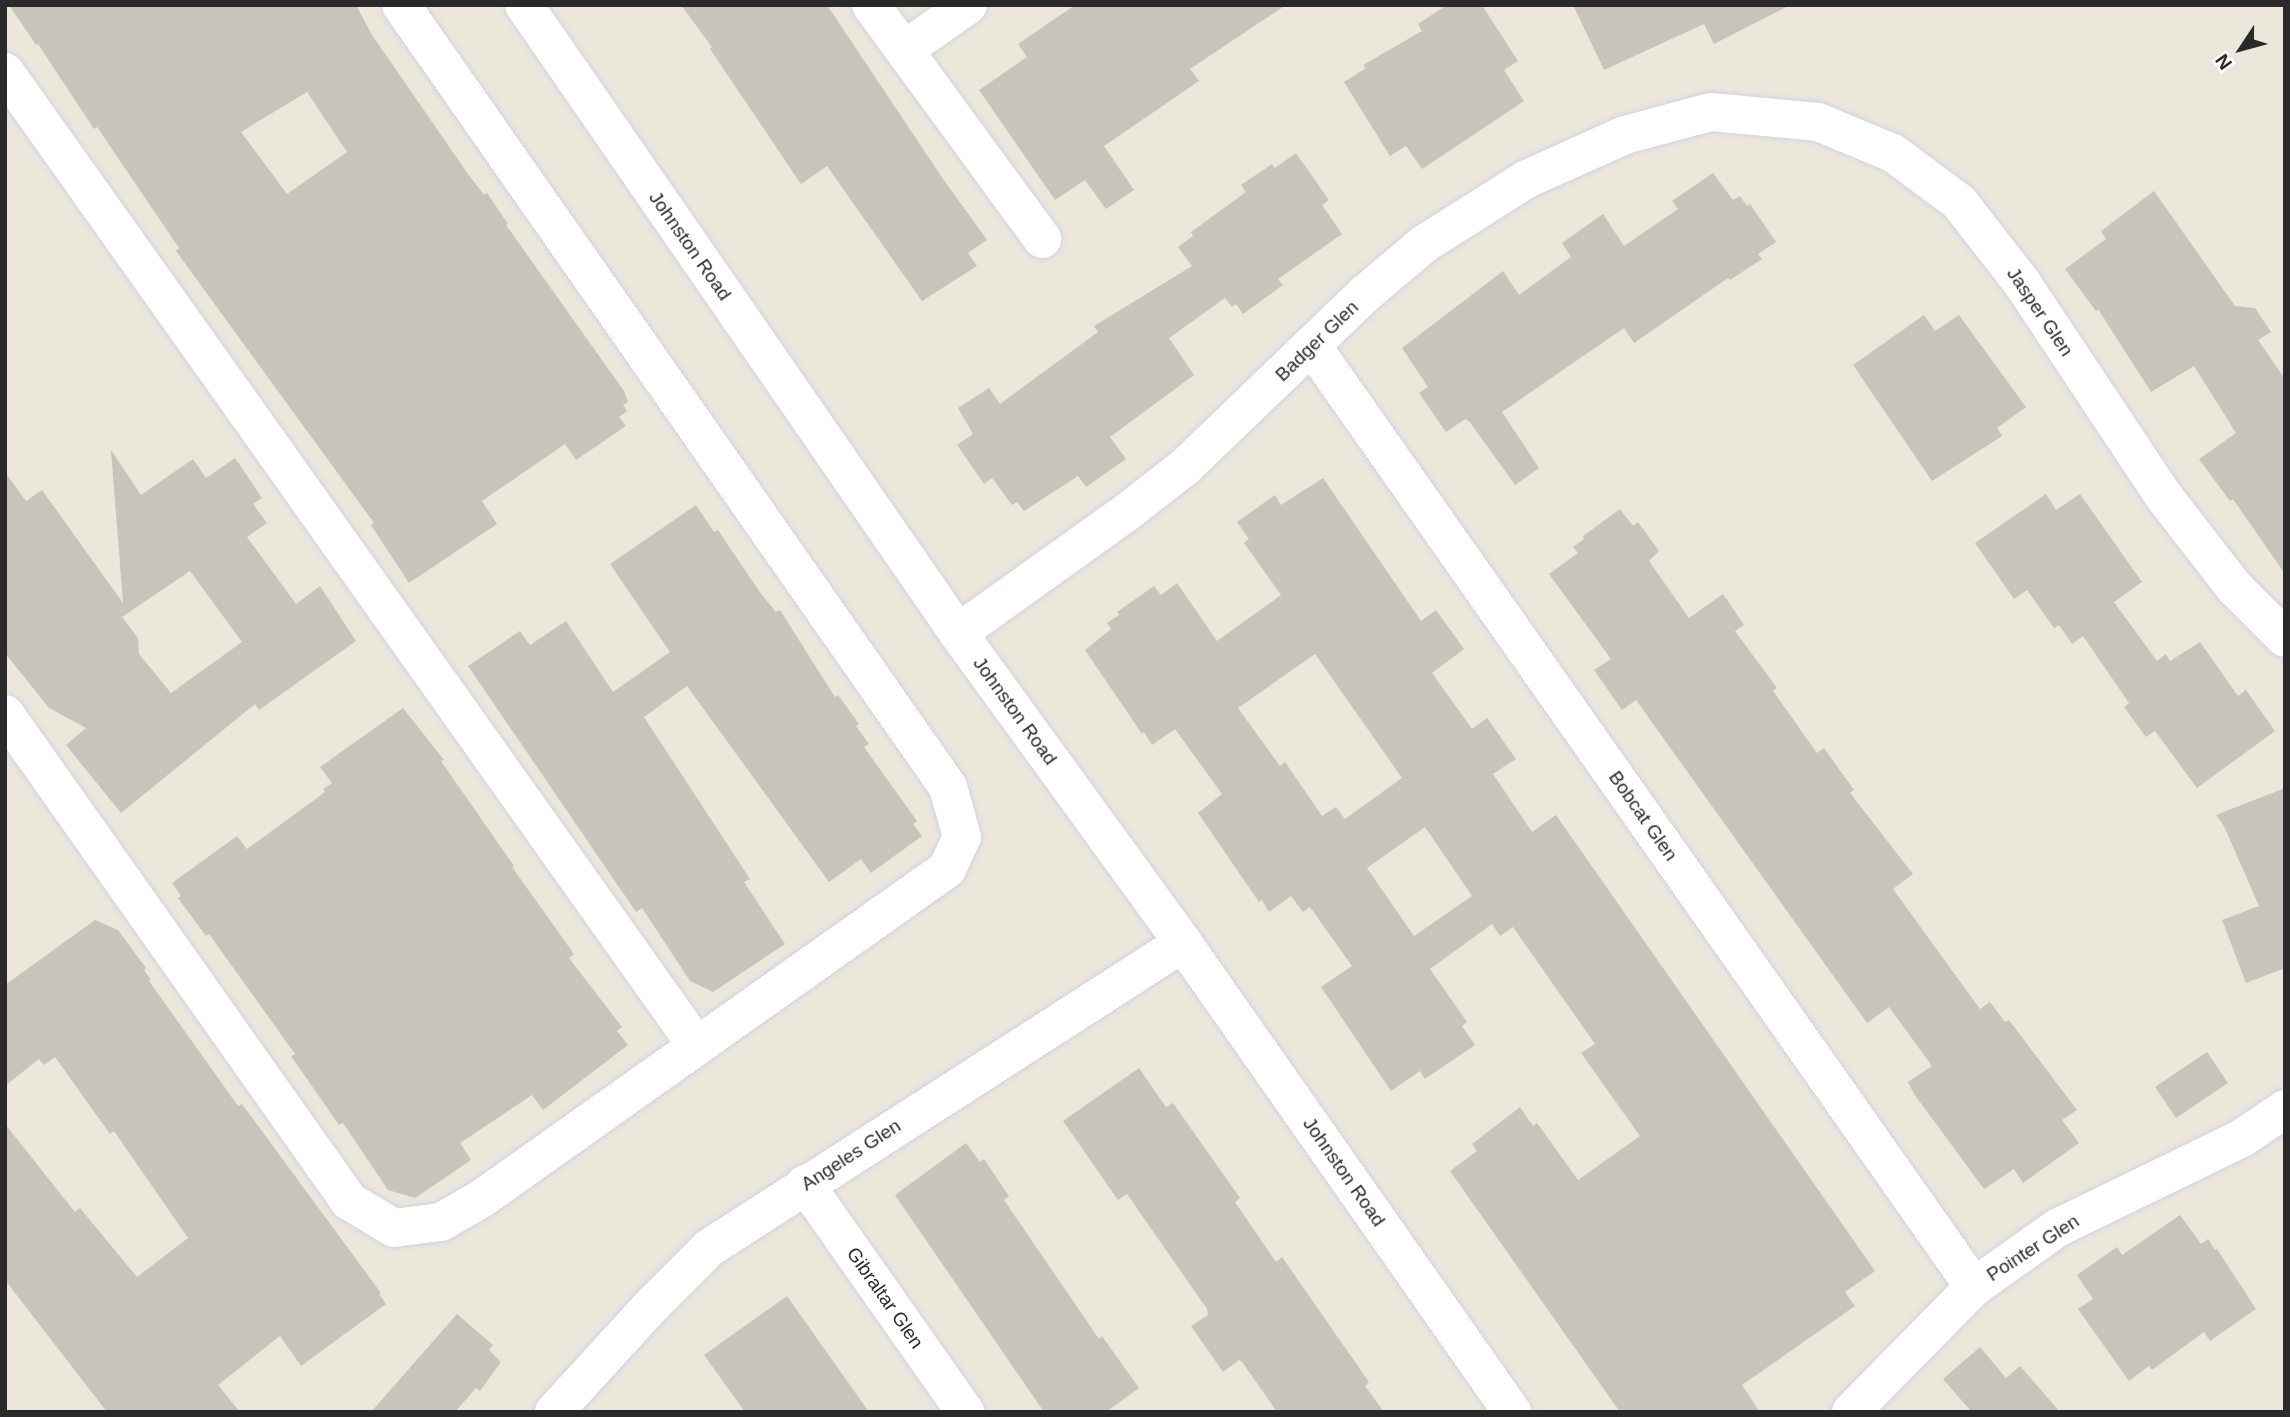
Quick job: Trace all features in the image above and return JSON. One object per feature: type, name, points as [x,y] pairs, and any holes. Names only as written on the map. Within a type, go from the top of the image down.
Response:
[{"type":"street","points":[[5,713],[349,1201],[394,1228],[441,1222],[481,1199],[947,869],[962,837],[948,787],[401,5]]},
{"type":"street","name":"Johnston Road","points":[[524,5],[958,633],[1183,943],[1512,1412]]},
{"type":"street","points":[[872,5],[1042,239]]},
{"type":"street","points":[[904,50],[968,5]]},
{"type":"street","points":[[5,72],[697,1046]]},
{"type":"street","name":"Badger Glen","points":[[958,633],[1131,509],[1186,466],[1366,293],[1424,244],[1527,179],[1625,135],[1711,112]]},
{"type":"street","name":"Jasper Glen","points":[[1711,112],[1818,122],[1893,153],[1959,202],[2022,283],[2165,498],[2234,587],[2285,638]]},
{"type":"street","name":"Bobcat Glen","points":[[1312,346],[1974,1287]]},
{"type":"street","name":"Angeles Glen","points":[[554,1412],[654,1303],[709,1248],[1183,943]]},
{"type":"street","name":"Pointer Glen","points":[[1851,1412],[1974,1287],[2057,1228],[2242,1138],[2285,1109]]},
{"type":"street","name":"Gibraltar Glen","points":[[805,1184],[965,1412]]},
{"type":"building","points":[[9,5],[356,5],[372,35],[468,174],[484,195],[487,193],[508,224],[506,225],[624,391],[628,402],[623,405],[627,411],[619,417],[626,426],[576,460],[565,444],[482,501],[497,524],[409,583],[371,525],[374,523],[176,251],[179,248],[97,127],[94,129],[38,44],[36,45]],"holes":[[[307,92],[347,152],[287,194],[241,132]]]},
{"type":"building","points":[[681,5],[827,5],[987,240],[968,253],[977,266],[922,301],[827,166],[801,184],[710,49],[712,47]]},
{"type":"building","points":[[1075,5],[1286,5],[1190,69],[1199,81],[1104,146],[1134,190],[1106,209],[1085,180],[1055,200],[979,90],[1027,57],[1018,44]]},
{"type":"building","points":[[1447,5],[1482,5],[1518,61],[1504,70],[1524,101],[1422,169],[1406,146],[1390,156],[1344,82],[1366,68],[1363,65],[1422,31],[1418,24]]},
{"type":"building","points":[[1573,5],[1790,5],[1714,44],[1704,24],[1604,70]]},
{"type":"building","points":[[1296,153],[1329,200],[1322,205],[1342,234],[1278,279],[1283,285],[1243,314],[1236,304],[1232,307],[1225,298],[1169,338],[1194,375],[1110,437],[1126,459],[1086,487],[1078,476],[1024,511],[1017,502],[1012,505],[992,478],[984,484],[957,445],[973,434],[958,408],[989,388],[1000,404],[1098,332],[1094,326],[1192,266],[1178,247],[1193,236],[1191,232],[1246,192],[1241,185],[1272,164],[1275,168]]},
{"type":"building","points":[[1713,173],[1733,200],[1740,196],[1747,206],[1750,204],[1776,242],[1758,254],[1762,259],[1730,280],[1728,278],[1634,343],[1624,328],[1502,412],[1539,468],[1515,485],[1469,421],[1465,419],[1446,432],[1419,393],[1428,387],[1402,348],[1503,271],[1519,295],[1571,257],[1562,243],[1603,214],[1624,246],[1678,209],[1672,201]]},
{"type":"building","points":[[2154,191],[2235,306],[2255,308],[2271,332],[2258,340],[2285,379],[2285,574],[2233,499],[2230,501],[2199,459],[2236,433],[2194,366],[2151,392],[2098,309],[2096,311],[2065,269],[2106,239],[2101,231]]},
{"type":"building","points":[[1924,315],[1935,331],[1959,315],[2026,407],[1997,428],[2002,436],[1932,481],[1853,365]]},
{"type":"building","points":[[111,450],[141,495],[193,459],[206,478],[235,458],[262,498],[253,504],[267,523],[247,537],[296,604],[320,586],[356,641],[259,710],[255,704],[121,813],[66,745],[86,728],[49,708],[5,653],[5,472],[26,501],[42,490],[123,603]],"holes":[[[190,571],[242,642],[171,693],[139,654],[138,638],[122,617]]]},
{"type":"building","points":[[1323,478],[1421,621],[1436,610],[1464,649],[1432,673],[1472,729],[1487,718],[1516,759],[1493,774],[1532,832],[1556,815],[1875,1271],[1845,1292],[1855,1306],[1742,1385],[1760,1412],[1620,1412],[1450,1171],[1477,1151],[1472,1144],[1520,1107],[1533,1126],[1537,1123],[1578,1180],[1640,1136],[1581,1053],[1595,1044],[1513,927],[1500,936],[1492,924],[1430,969],[1467,1022],[1462,1026],[1475,1045],[1425,1079],[1420,1071],[1391,1091],[1321,987],[1352,966],[1310,907],[1303,912],[1291,896],[1269,912],[1262,900],[1259,902],[1198,813],[1222,794],[1175,729],[1152,745],[1085,650],[1111,629],[1107,623],[1119,615],[1117,612],[1154,586],[1161,595],[1177,583],[1217,641],[1281,595],[1244,543],[1249,539],[1237,522],[1275,495],[1281,505]],"holes":[[[1315,654],[1402,778],[1345,819],[1336,807],[1322,816],[1285,762],[1280,766],[1238,708]],[[1425,827],[1472,896],[1414,936],[1367,868]]]},
{"type":"building","points":[[2046,494],[2056,510],[2080,494],[2142,582],[2114,602],[2157,661],[2166,654],[2170,661],[2200,642],[2238,696],[2246,690],[2275,731],[2197,788],[2155,731],[2146,737],[2124,707],[2129,703],[2083,636],[2072,644],[2059,625],[2054,628],[2027,590],[2014,599],[1975,543]]},
{"type":"building","points":[[696,505],[714,532],[718,530],[759,591],[776,612],[780,610],[835,697],[838,695],[859,724],[856,726],[869,744],[864,747],[917,821],[913,824],[922,836],[871,873],[861,859],[829,882],[687,686],[644,717],[750,879],[744,882],[785,944],[713,992],[690,981],[642,908],[636,912],[468,666],[520,631],[530,645],[566,621],[613,692],[670,652],[610,564]]},
{"type":"building","points":[[1620,509],[1633,526],[1638,522],[1659,551],[1649,561],[1689,618],[1723,594],[1744,625],[1735,631],[1777,688],[1773,691],[1817,753],[1824,748],[1854,790],[1850,793],[1913,874],[1893,889],[1980,1009],[1990,1002],[2005,1022],[2009,1020],[2077,1110],[2062,1120],[2079,1143],[2023,1183],[2014,1169],[1984,1189],[1914,1094],[1908,1082],[1932,1066],[1889,1007],[1867,1023],[1636,700],[1622,710],[1594,670],[1611,659],[1549,574],[1578,553],[1573,547],[1584,539],[1583,536]]},
{"type":"building","points":[[403,708],[444,760],[441,761],[574,954],[569,958],[622,1027],[617,1031],[628,1045],[543,1110],[532,1095],[460,1143],[471,1160],[415,1198],[388,1190],[343,1123],[339,1125],[291,1056],[295,1054],[209,934],[206,936],[178,898],[181,896],[172,883],[237,836],[247,849],[325,792],[323,789],[332,783],[320,767]]},
{"type":"building","points":[[2285,788],[2285,968],[2246,983],[2222,920],[2259,906],[2224,826],[2216,815]]},
{"type":"building","points":[[95,920],[118,930],[146,968],[144,970],[151,980],[149,981],[238,1106],[242,1104],[381,1293],[379,1294],[386,1304],[301,1366],[280,1336],[218,1385],[240,1412],[107,1412],[5,1280],[5,1124],[75,1212],[80,1208],[137,1277],[188,1238],[114,1131],[110,1134],[55,1057],[44,1065],[39,1059],[5,1086],[5,985]]},
{"type":"building","points":[[2207,1052],[2228,1083],[2176,1118],[2155,1087]]},
{"type":"building","points":[[1139,1068],[1166,1107],[1173,1103],[1240,1198],[1235,1202],[1276,1262],[1282,1257],[1369,1382],[1365,1386],[1384,1412],[1277,1412],[1242,1362],[1239,1360],[1223,1372],[1191,1326],[1208,1315],[1207,1309],[1127,1194],[1118,1200],[1063,1121]]},
{"type":"building","points":[[966,1143],[980,1162],[984,1159],[1009,1196],[1004,1200],[1099,1339],[1102,1336],[1139,1388],[1106,1412],[1044,1412],[895,1195]]},
{"type":"building","points":[[2180,1215],[2201,1244],[2208,1239],[2215,1250],[2217,1249],[2256,1309],[2210,1341],[2204,1332],[2152,1370],[2149,1366],[2129,1381],[2078,1309],[2093,1299],[2077,1275],[2117,1247],[2122,1255]]},
{"type":"building","points":[[787,1296],[869,1412],[745,1412],[704,1355]]},
{"type":"building","points":[[457,1314],[493,1345],[489,1350],[501,1362],[480,1391],[476,1388],[455,1412],[371,1412]]},
{"type":"building","points":[[1980,1347],[2006,1378],[2020,1366],[2060,1412],[1968,1412],[1970,1410],[1943,1379]]}]
